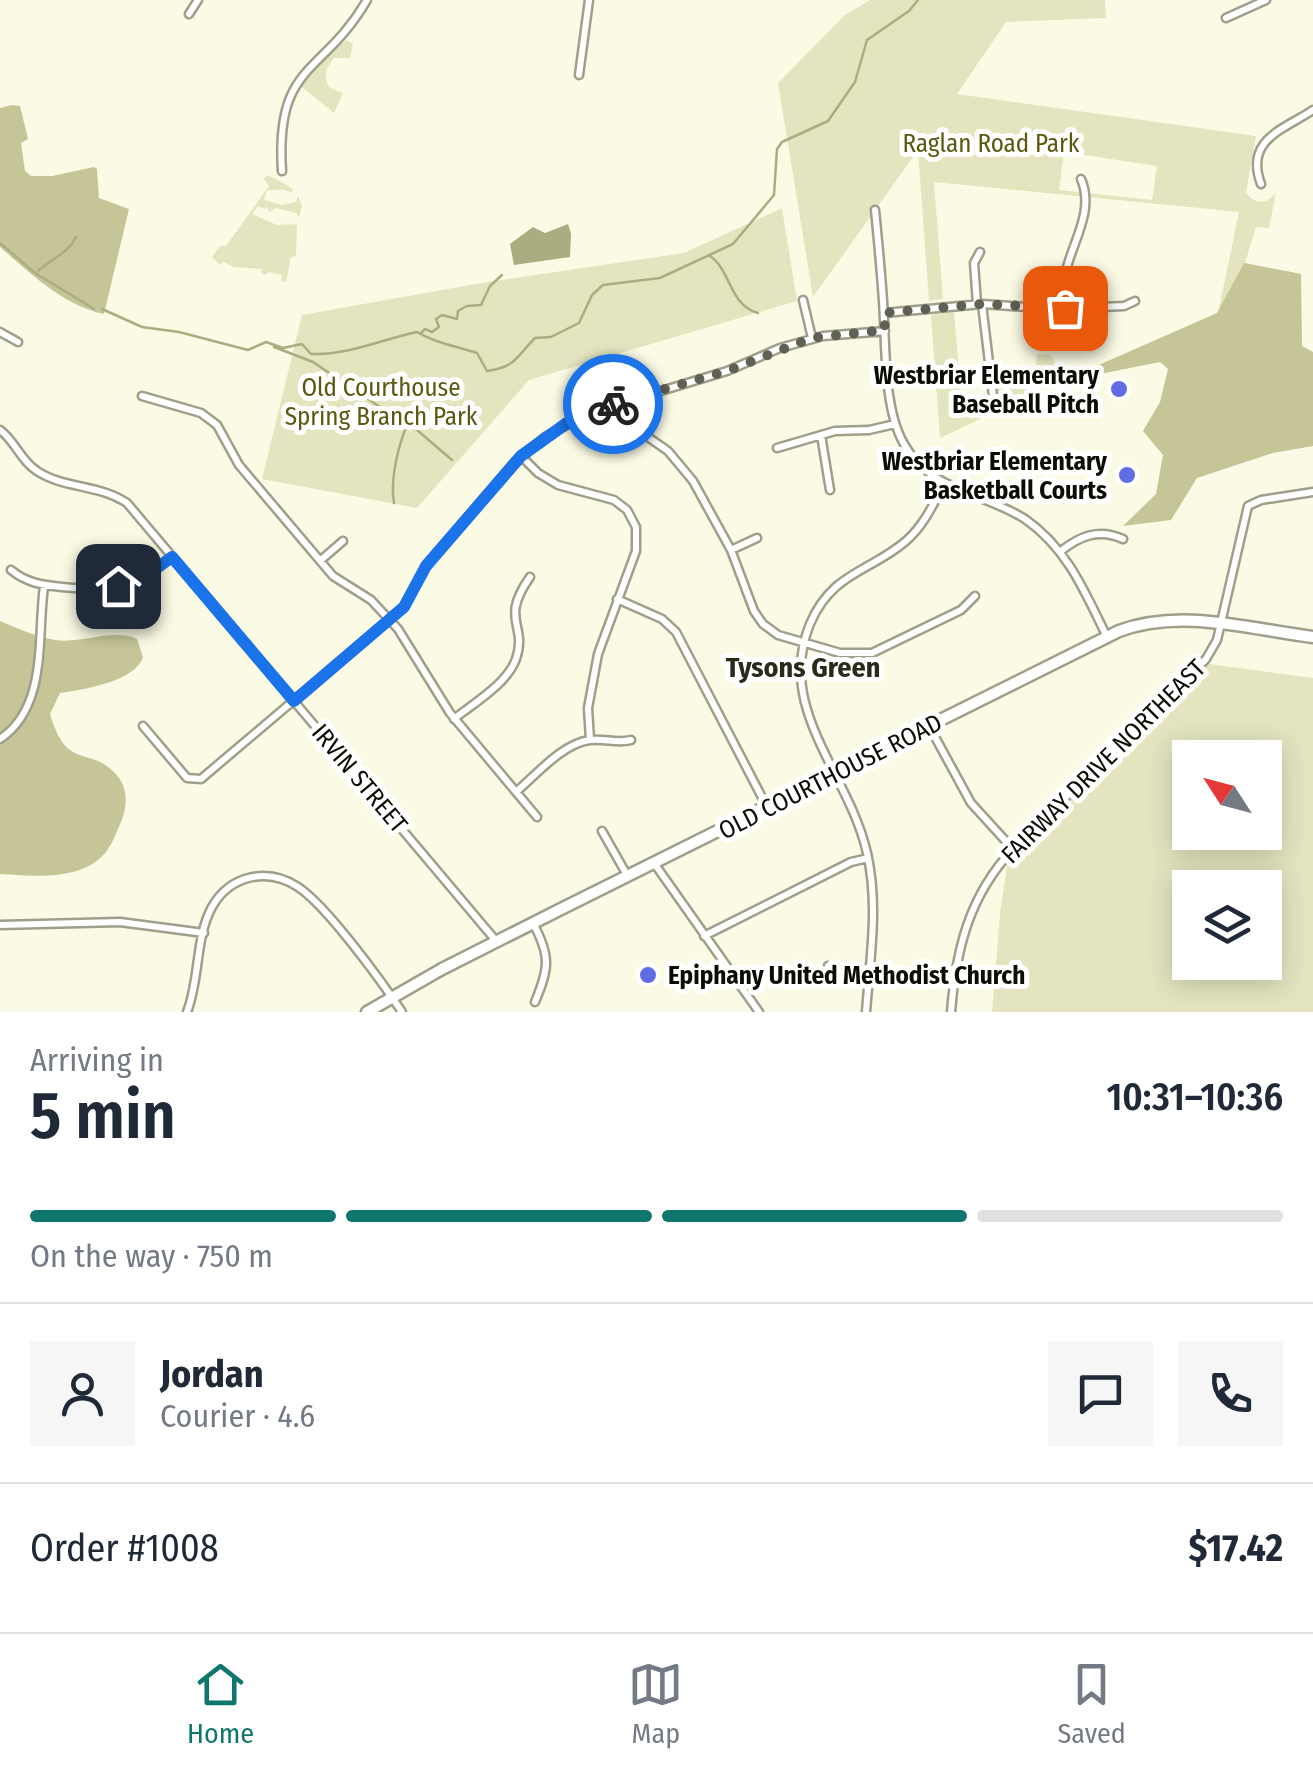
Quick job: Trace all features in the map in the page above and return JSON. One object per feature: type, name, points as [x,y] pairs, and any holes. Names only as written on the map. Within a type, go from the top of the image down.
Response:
[{"type":"street","points":[[189,14],[198,0]]},
{"type":"street","points":[[282,171],[282,121],[292,90],[308,66],[345,32],[367,0]]},
{"type":"street","points":[[579,76],[589,0]]},
{"type":"street","points":[[1226,18],[1266,0]]},
{"type":"street","points":[[1261,184],[1257,164],[1265,142],[1286,124],[1313,110]]},
{"type":"street","points":[[1065,308],[1066,271],[1086,194],[1080,178]]},
{"type":"street","points":[[875,210],[895,424],[911,456],[944,484],[1022,517],[1061,551],[1107,637]]},
{"type":"street","points":[[980,252],[974,263],[993,396]]},
{"type":"street","points":[[803,300],[812,338]]},
{"type":"street","points":[[884,313],[980,304],[1065,308],[1124,306],[1135,302]]},
{"type":"street","points":[[144,726],[187,778],[196,780],[408,602],[426,566],[521,456],[567,423],[727,371],[812,338],[885,330]]},
{"type":"street","points":[[0,332],[18,342]]},
{"type":"street","points":[[142,396],[202,413],[217,425],[239,465],[342,584],[371,600],[390,619],[454,719],[536,816]]},
{"type":"street","points":[[622,402],[635,428],[668,450],[686,470],[731,550],[754,611],[778,635],[851,654],[872,653],[961,610],[975,596]]},
{"type":"street","points":[[776,448],[821,435],[895,424]]},
{"type":"street","name":"IRVIN STREET","points":[[0,430],[38,472],[107,491],[127,503],[497,942]]},
{"type":"street","points":[[821,435],[830,490]]},
{"type":"street","points":[[521,456],[548,480],[607,497],[627,510],[636,527],[637,543],[598,654],[588,708],[590,740]]},
{"type":"street","points":[[866,1012],[874,913],[868,858],[860,828],[804,706],[800,679],[804,644],[815,614],[829,594],[849,575],[893,551],[914,533],[944,484]]},
{"type":"street","name":"FAIRWAY DRIVE NORTHEAST","points":[[951,1012],[955,968],[967,921],[991,875],[1202,664],[1214,647],[1248,506],[1261,500],[1313,492]]},
{"type":"street","points":[[1061,551],[1088,535],[1106,533],[1123,540]]},
{"type":"street","points":[[731,550],[758,538]]},
{"type":"street","points":[[321,560],[343,541]]},
{"type":"street","points":[[11,570],[23,580],[44,586],[106,589],[150,573],[172,557]]},
{"type":"street","points":[[454,719],[512,668],[518,644],[514,606],[530,577]]},
{"type":"street","points":[[0,740],[17,728],[31,703],[44,586]]},
{"type":"street","points":[[616,599],[652,613],[676,632],[767,807]]},
{"type":"street","name":"OLD COURTHOUSE ROAD","points":[[367,1012],[534,923],[1107,637],[1165,619],[1313,637]]},
{"type":"street","points":[[929,726],[971,803],[1013,849]]},
{"type":"street","points":[[516,792],[566,750],[590,740],[631,740]]},
{"type":"street","points":[[602,831],[628,876]]},
{"type":"street","points":[[704,936],[851,862],[868,858]]},
{"type":"street","points":[[654,863],[757,1009],[747,1012]]},
{"type":"street","points":[[187,1012],[210,911],[226,890],[251,876],[279,878],[307,894],[402,1012]]},
{"type":"street","points":[[0,925],[120,922],[204,934]]},
{"type":"street","points":[[534,923],[548,962],[535,1002]]},
{"type":"street","points":[[828,966],[838,973],[869,977]]},
{"type":"green space","name":"Raglan Road Park","points":[[870,0],[1105,0],[1106,18],[1006,22],[957,94],[1256,136],[1246,192],[1261,202],[1276,192],[1269,228],[1256,227],[1245,263],[1301,274],[1218,313],[1239,212],[934,182],[943,299],[929,301],[918,150],[813,297],[778,83],[845,15]],"holes":[[[1064,152],[1157,166],[1152,200],[1059,190]]]},
{"type":"green space","points":[[346,40],[353,44],[350,58],[334,58],[326,72],[330,88],[343,93],[334,113],[301,86],[317,65]]},
{"type":"green space","points":[[267,175],[293,190],[267,190],[264,200],[282,205],[296,202],[298,196],[302,206],[299,217],[276,208],[269,212],[267,206],[258,206],[252,214],[277,225],[297,224],[296,256],[291,257],[286,282],[281,281],[282,275],[265,275],[262,269],[223,262],[220,265],[212,257],[220,246],[226,246],[269,186],[264,179]]},
{"type":"green space","name":"Old Courthouse Spring Branch Park","points":[[782,208],[797,301],[529,380],[417,508],[262,479],[302,315],[684,253]]},
{"type":"green space","points":[[954,312],[961,393],[971,405],[993,396],[992,378],[1015,381],[1035,375],[1037,354],[1051,355],[1064,379],[940,438],[931,315]]},
{"type":"green space","points":[[1202,663],[1313,678],[1313,1012],[992,1012],[1009,853]]},
{"type":"shaded area","points":[[20,106],[28,139],[21,143],[25,171],[31,176],[52,176],[94,167],[99,198],[129,209],[104,314],[61,296],[0,247],[0,108]]},
{"type":"shaded area","points":[[568,224],[570,257],[514,265],[510,244],[533,227],[545,233]]},
{"type":"shaded area","points":[[1244,263],[1301,274],[1302,346],[1313,352],[1313,446],[1273,453],[1197,478],[1171,520],[1123,526],[1156,494],[1163,455],[1143,431],[1160,402],[1168,369],[1160,362],[1060,382],[1217,313]]},
{"type":"shaded area","points":[[0,621],[55,640],[128,636],[137,639],[143,657],[120,678],[60,693],[50,714],[64,745],[109,767],[122,783],[125,794],[123,817],[110,846],[98,860],[73,872],[43,876],[0,874]]},
{"type":"waterway","points":[[102,309],[142,327],[248,350],[266,342],[283,348],[302,344],[311,354],[325,354],[417,332],[477,353],[487,371],[504,367],[535,338],[551,337],[579,323],[592,295],[603,285],[660,278],[733,244],[774,195],[777,149],[782,142],[828,121],[855,82],[867,40],[909,11],[918,0]]},
{"type":"waterway","points":[[38,271],[64,252],[76,237]]},
{"type":"waterway","points":[[0,243],[35,273],[94,309]]},
{"type":"waterway","points":[[710,256],[741,303],[758,313]]},
{"type":"waterway","points":[[420,334],[439,327],[436,319],[442,315],[457,319],[458,311],[481,305],[490,286],[502,275]]},
{"type":"waterway","points":[[274,347],[313,362],[403,418],[452,460]]},
{"type":"waterway","points":[[394,503],[396,463],[408,423]]},
{"type":"way so far","points":[[613,404],[727,371],[812,338],[885,330],[884,313],[982,304],[1065,308]]},
{"type":"place","name":"Westbriar Elementary Baseball Pitch","points":[[1119,389]]},
{"type":"place","name":"Westbriar Elementary Basketball Courts","points":[[1127,475]]},
{"type":"place","name":"Epiphany United Methodist Church","points":[[648,975]]},
{"type":"district","name":"Tysons Green","points":[[803,667]]},
{"type":"route","points":[[118,586],[150,573],[172,557],[294,701],[404,607],[426,566],[521,456],[567,423],[613,404]]}]
